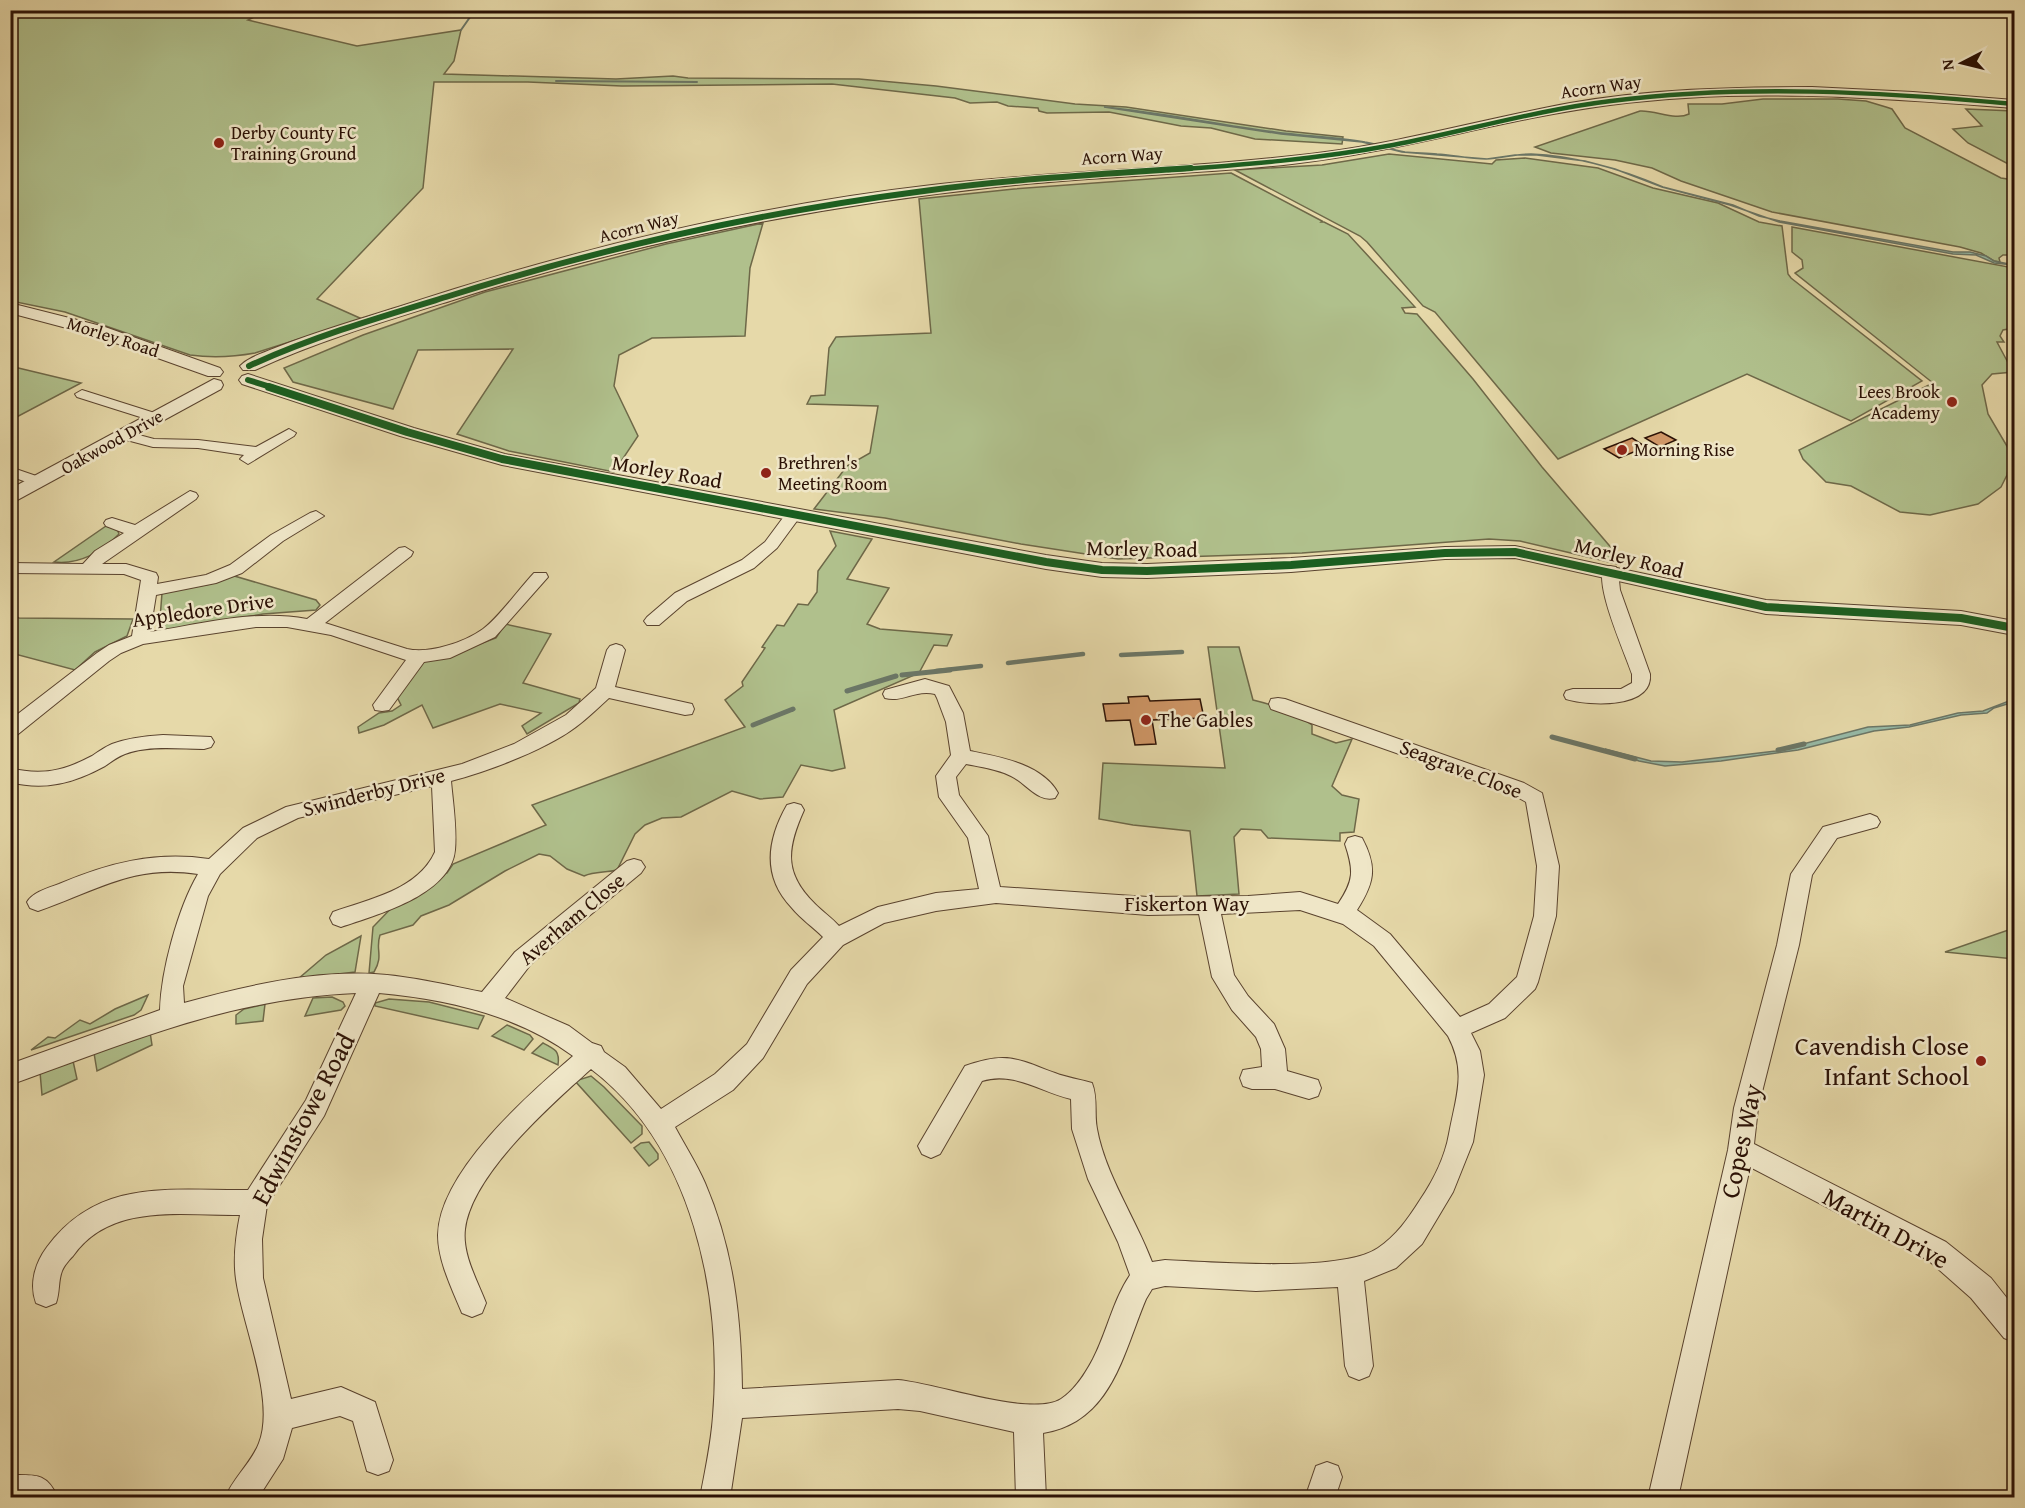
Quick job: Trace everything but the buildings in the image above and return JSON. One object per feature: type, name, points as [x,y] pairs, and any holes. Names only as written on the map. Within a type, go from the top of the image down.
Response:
[{"type":"street","name":"Acorn Way","points":[[214,379],[228,386],[286,351],[456,293],[632,244],[716,225],[832,204],[935,189],[1056,177],[1285,161],[1384,147],[1567,107],[1681,93],[1765,90],[1843,91],[2014,104]]},
{"type":"street","name":"Morley Road","points":[[10,308],[99,332],[214,379]]},
{"type":"street","name":"Morley Road","points":[[248,373],[407,432],[502,459],[1046,562],[1102,570],[1256,567],[1485,551],[1536,555],[1766,608],[1961,618],[2014,628]]},
{"type":"street","name":"Oakwood Drive","points":[[10,498],[156,418],[214,379]]},
{"type":"street","points":[[82,394],[156,418]]},
{"type":"street","points":[[242,463],[289,433]]},
{"type":"street","points":[[124,435],[153,443],[198,444],[259,452]]},
{"type":"street","points":[[10,471],[40,482]]},
{"type":"street","points":[[88,568],[101,555],[135,531],[190,496]]},
{"type":"street","points":[[653,621],[662,604],[748,564],[771,545],[794,514]]},
{"type":"street","points":[[149,591],[210,579],[236,569],[277,538],[316,516]]},
{"type":"street","points":[[112,523],[135,531]]},
{"type":"street","points":[[311,625],[343,597],[370,581],[405,552]]},
{"type":"street","points":[[10,568],[88,568],[140,572],[150,577],[140,639]]},
{"type":"street","points":[[1573,695],[1622,696],[1637,690],[1641,684],[1641,674],[1611,590],[1610,571]]},
{"type":"street","name":"Appledore Drive","points":[[10,730],[103,657],[115,649],[140,639],[256,621],[287,621],[334,630],[418,657],[444,654],[489,633],[540,577]]},
{"type":"street","points":[[616,650],[606,691],[685,709]]},
{"type":"street","points":[[382,705],[418,657]]},
{"type":"street","points":[[892,694],[925,686],[942,690],[950,703],[959,735],[961,756],[946,776],[949,797],[978,836],[986,863],[991,896]]},
{"type":"street","name":"Swinderby Drive","points":[[172,1015],[172,986],[197,895],[213,868],[250,833],[293,812],[466,770],[520,749],[573,720],[606,691]]},
{"type":"street","name":"Seagrave Close","points":[[1278,704],[1330,730],[1517,788],[1535,798],[1548,866],[1545,916],[1527,982],[1497,1011],[1456,1029]]},
{"type":"street","points":[[10,775],[31,782],[48,780],[80,771],[121,748],[149,743],[204,742]]},
{"type":"street","points":[[961,756],[1004,764],[1029,775],[1048,793]]},
{"type":"street","points":[[341,918],[417,888],[443,860],[446,852],[441,776]]},
{"type":"street","points":[[794,810],[782,835],[780,863],[785,886],[831,931],[835,939]]},
{"type":"street","name":"Copes Way","points":[[1663,1497],[1741,1150],[1746,1108],[1788,945],[1802,874],[1830,832],[1870,822]]},
{"type":"street","points":[[1343,915],[1360,887],[1365,869],[1355,844]]},
{"type":"street","points":[[38,902],[101,874],[142,864],[200,865],[213,868]]},
{"type":"street","name":"Averham Close","points":[[489,1001],[523,958],[634,867]]},
{"type":"street","name":"Fiskerton Way","points":[[660,1123],[724,1082],[755,1051],[799,977],[835,939],[878,916],[936,902],[991,896],[1148,906],[1300,900],[1349,916],[1382,940],[1456,1029],[1467,1051],[1472,1075],[1460,1142],[1440,1192],[1413,1235],[1386,1259],[1350,1273],[1256,1278],[1164,1273],[1144,1277]]},
{"type":"street","points":[[1208,905],[1222,977],[1240,1003],[1266,1031],[1273,1049],[1264,1078],[1309,1088]]},
{"type":"street","points":[[10,1075],[172,1015],[283,990],[372,983],[442,990],[510,1008],[556,1030],[592,1053],[628,1084],[660,1123],[690,1176],[713,1242],[725,1304],[728,1405],[715,1497]]},
{"type":"street","name":"Edwinstowe Road","points":[[240,1497],[273,1449],[279,1416],[273,1378],[249,1278],[249,1239],[255,1202],[315,1108],[372,983]]},
{"type":"street","points":[[472,1303],[455,1256],[451,1229],[464,1188],[538,1100],[592,1053]]},
{"type":"street","points":[[728,1405],[879,1394],[919,1397],[984,1413],[1028,1418],[1050,1416],[1071,1410],[1089,1393],[1136,1289],[1144,1277],[1130,1239],[1101,1179],[1084,1129],[1083,1091],[1053,1084],[1023,1070],[993,1067],[974,1073],[931,1146]]},
{"type":"street","name":"Martin Drive","points":[[1741,1150],[1937,1251],[1981,1288],[2014,1328]]},
{"type":"street","points":[[46,1293],[49,1266],[70,1236],[101,1214],[132,1204],[255,1202]]},
{"type":"street","points":[[1350,1273],[1359,1366]]},
{"type":"street","points":[[279,1416],[341,1401],[365,1412],[378,1460]]},
{"type":"street","points":[[1028,1418],[1031,1497]]},
{"type":"street","points":[[10,1490],[38,1490],[42,1497]]},
{"type":"green space","name":"Derby County FC Training Ground","points":[[10,11],[267,11],[248,20],[357,46],[461,30],[454,61],[444,74],[616,79],[673,76],[859,79],[936,86],[1075,104],[1126,107],[1286,131],[1343,137],[1342,144],[1255,139],[1211,128],[1181,126],[1109,112],[1047,113],[1039,111],[1038,108],[1008,106],[997,102],[970,103],[955,98],[832,84],[622,86],[528,82],[434,82],[423,188],[317,299],[362,319],[255,353],[222,357],[198,356],[65,312],[11,301]]},
{"type":"green space","points":[[1763,99],[1838,99],[1866,101],[1886,107],[1892,109],[1905,128],[2001,178],[2014,180],[2014,255],[2003,255],[1999,258],[2000,262],[1994,261],[1981,253],[1960,247],[1772,212],[1681,181],[1652,168],[1615,160],[1551,153],[1535,147],[1640,111],[1684,116],[1689,114],[1688,104],[1722,104]]},
{"type":"green space","points":[[1966,109],[2014,111],[2014,167],[1968,143],[1953,129],[1982,126]]},
{"type":"green space","points":[[1389,154],[1492,164],[1496,160],[1525,158],[1598,168],[1653,188],[1718,203],[1759,222],[1782,226],[1788,274],[1791,278],[1922,381],[1851,421],[1747,374],[1558,459],[1435,312],[1423,306],[1367,242],[1360,236],[1235,170],[1322,165]]},
{"type":"green space","points":[[1231,173],[1321,222],[1348,234],[1415,307],[1402,308],[1405,313],[1417,314],[1473,379],[1542,467],[1620,558],[1618,564],[1520,541],[1489,539],[1302,553],[1118,559],[1021,544],[885,518],[814,509],[847,466],[870,453],[878,406],[807,404],[811,396],[825,395],[829,348],[836,337],[931,333],[919,199],[1014,189]]},
{"type":"green space","points":[[763,223],[750,268],[745,336],[652,338],[619,355],[614,386],[638,436],[614,472],[509,451],[457,434],[513,349],[418,350],[393,409],[293,382],[284,368],[363,335],[485,292],[666,244]]},
{"type":"green space","name":"Lees Brook Academy","points":[[1792,227],[2014,268],[2014,328],[2003,330],[2000,336],[2004,342],[1997,342],[2013,372],[1992,374],[1982,385],[1988,414],[2011,453],[2007,475],[2001,487],[1978,504],[1930,515],[1900,512],[1851,486],[1826,482],[1803,459],[1799,450],[1933,383],[1795,273],[1803,268],[1802,260],[1792,252]]},
{"type":"green space","points":[[10,366],[81,383],[11,420]]},
{"type":"green space","points":[[106,526],[117,529],[119,534],[98,552],[81,559],[54,562]]},
{"type":"green space","points":[[830,531],[872,539],[847,579],[889,588],[867,624],[880,629],[952,635],[947,646],[934,645],[919,673],[834,710],[845,768],[832,771],[801,765],[783,797],[760,799],[732,791],[681,817],[662,818],[645,825],[635,834],[617,870],[584,876],[567,869],[550,856],[539,854],[505,871],[449,905],[421,916],[413,925],[380,935],[377,966],[374,972],[369,973],[373,927],[402,897],[447,873],[453,864],[546,825],[532,805],[745,727],[725,700],[743,686],[742,682],[765,648],[762,647],[777,625],[784,626],[798,604],[808,605],[817,592],[818,571],[836,546]]},
{"type":"green space","points":[[231,575],[316,600],[320,605],[316,610],[263,614],[159,632],[162,593],[210,584]]},
{"type":"green space","points":[[10,614],[19,618],[133,619],[127,636],[95,652],[75,670],[11,653]]},
{"type":"green space","points":[[505,624],[551,634],[523,683],[580,699],[579,703],[527,734],[522,726],[541,713],[500,704],[433,728],[422,705],[384,725],[359,733],[358,727],[379,713],[392,711],[401,705],[397,697],[420,661],[445,657],[496,638]]},
{"type":"green space","points":[[1208,647],[1239,647],[1253,700],[1299,716],[1312,725],[1312,734],[1336,743],[1352,739],[1332,786],[1342,795],[1359,799],[1354,832],[1340,833],[1340,841],[1268,838],[1261,830],[1241,829],[1234,837],[1239,894],[1197,896],[1190,831],[1099,819],[1103,763],[1225,768]]},
{"type":"green space","points":[[2014,928],[2014,959],[1945,952]]},
{"type":"green space","points":[[361,936],[355,972],[298,979],[326,955]]},
{"type":"green space","points":[[148,995],[141,1010],[134,1015],[31,1050],[48,1037],[55,1038],[80,1020],[90,1024],[115,1009]]},
{"type":"green space","points":[[332,997],[343,1002],[345,1006],[341,1010],[305,1016],[313,998]]},
{"type":"green space","points":[[389,999],[429,1002],[484,1016],[478,1029],[375,1006],[375,1003]]},
{"type":"green space","points":[[265,1004],[263,1021],[236,1024],[236,1015],[244,1009]]},
{"type":"green space","points":[[507,1025],[530,1035],[533,1039],[524,1050],[492,1036]]},
{"type":"green space","points":[[150,1032],[152,1045],[97,1071],[94,1053]]},
{"type":"green space","points":[[543,1043],[556,1051],[558,1065],[532,1053]]},
{"type":"green space","points":[[73,1061],[77,1079],[42,1095],[40,1072]]},
{"type":"green space","points":[[591,1076],[642,1126],[642,1134],[631,1143],[575,1081]]},
{"type":"green space","points":[[649,1142],[658,1154],[658,1159],[649,1166],[634,1148],[641,1143]]},
{"type":"shaded area","points":[[1104,107],[1275,132],[1354,140],[1405,152],[1462,157],[1402,152],[1362,142],[1281,134]]},
{"type":"shaded area","points":[[1531,154],[1548,155],[1582,161],[1537,155],[1517,155]]},
{"type":"shaded area","points":[[1619,171],[1663,187],[1733,205],[1747,211],[1662,187]]},
{"type":"shaded area","points":[[1768,218],[1953,252],[1970,252],[1986,256],[1994,261],[2014,265],[1994,263],[1976,255],[1953,254],[1779,222]]},
{"type":"shaded area","points":[[2014,699],[2014,702],[1994,708],[1987,713],[1961,715],[1909,727],[1874,731],[1798,750],[1721,761],[1665,766],[1639,761],[1605,749],[1651,761],[1682,762],[1776,751],[1868,727],[1910,725],[1958,713],[1983,711]]},
{"type":"waterway","points":[[461,30],[475,10]]},
{"type":"waterway","points":[[556,81],[697,82]]},
{"type":"waterway","points":[[1121,655],[1182,652]]},
{"type":"waterway","points":[[1008,663],[1083,654]]},
{"type":"waterway","points":[[936,671],[981,666]]},
{"type":"waterway","points":[[902,675],[950,670]]},
{"type":"waterway","points":[[847,691],[896,676]]},
{"type":"waterway","points":[[753,725],[793,709]]},
{"type":"waterway","points":[[1552,737],[1635,759]]},
{"type":"waterway","points":[[1778,750],[1804,744]]},
{"type":"cycle path","points":[[249,366],[333,333],[562,262],[707,227],[927,190],[1325,156],[1396,144],[1538,113],[1660,95],[1812,91],[2014,104]]},
{"type":"cycle path","points":[[248,380],[407,432],[502,459],[1046,562],[1102,570],[1147,571],[1291,565],[1445,553],[1515,552],[1766,607],[1961,618],[2014,628]]},
{"type":"place","name":"Derby County FC Training Ground","points":[[219,143]]},
{"type":"place","name":"Lees Brook Academy","points":[[1952,402]]},
{"type":"place","name":"Morning Rise","points":[[1622,450]]},
{"type":"place","name":"Brethren's Meeting Room","points":[[766,473]]},
{"type":"place","name":"The Gables","points":[[1146,720]]},
{"type":"place","name":"Cavendish Close Infant School","points":[[1981,1061]]}]
